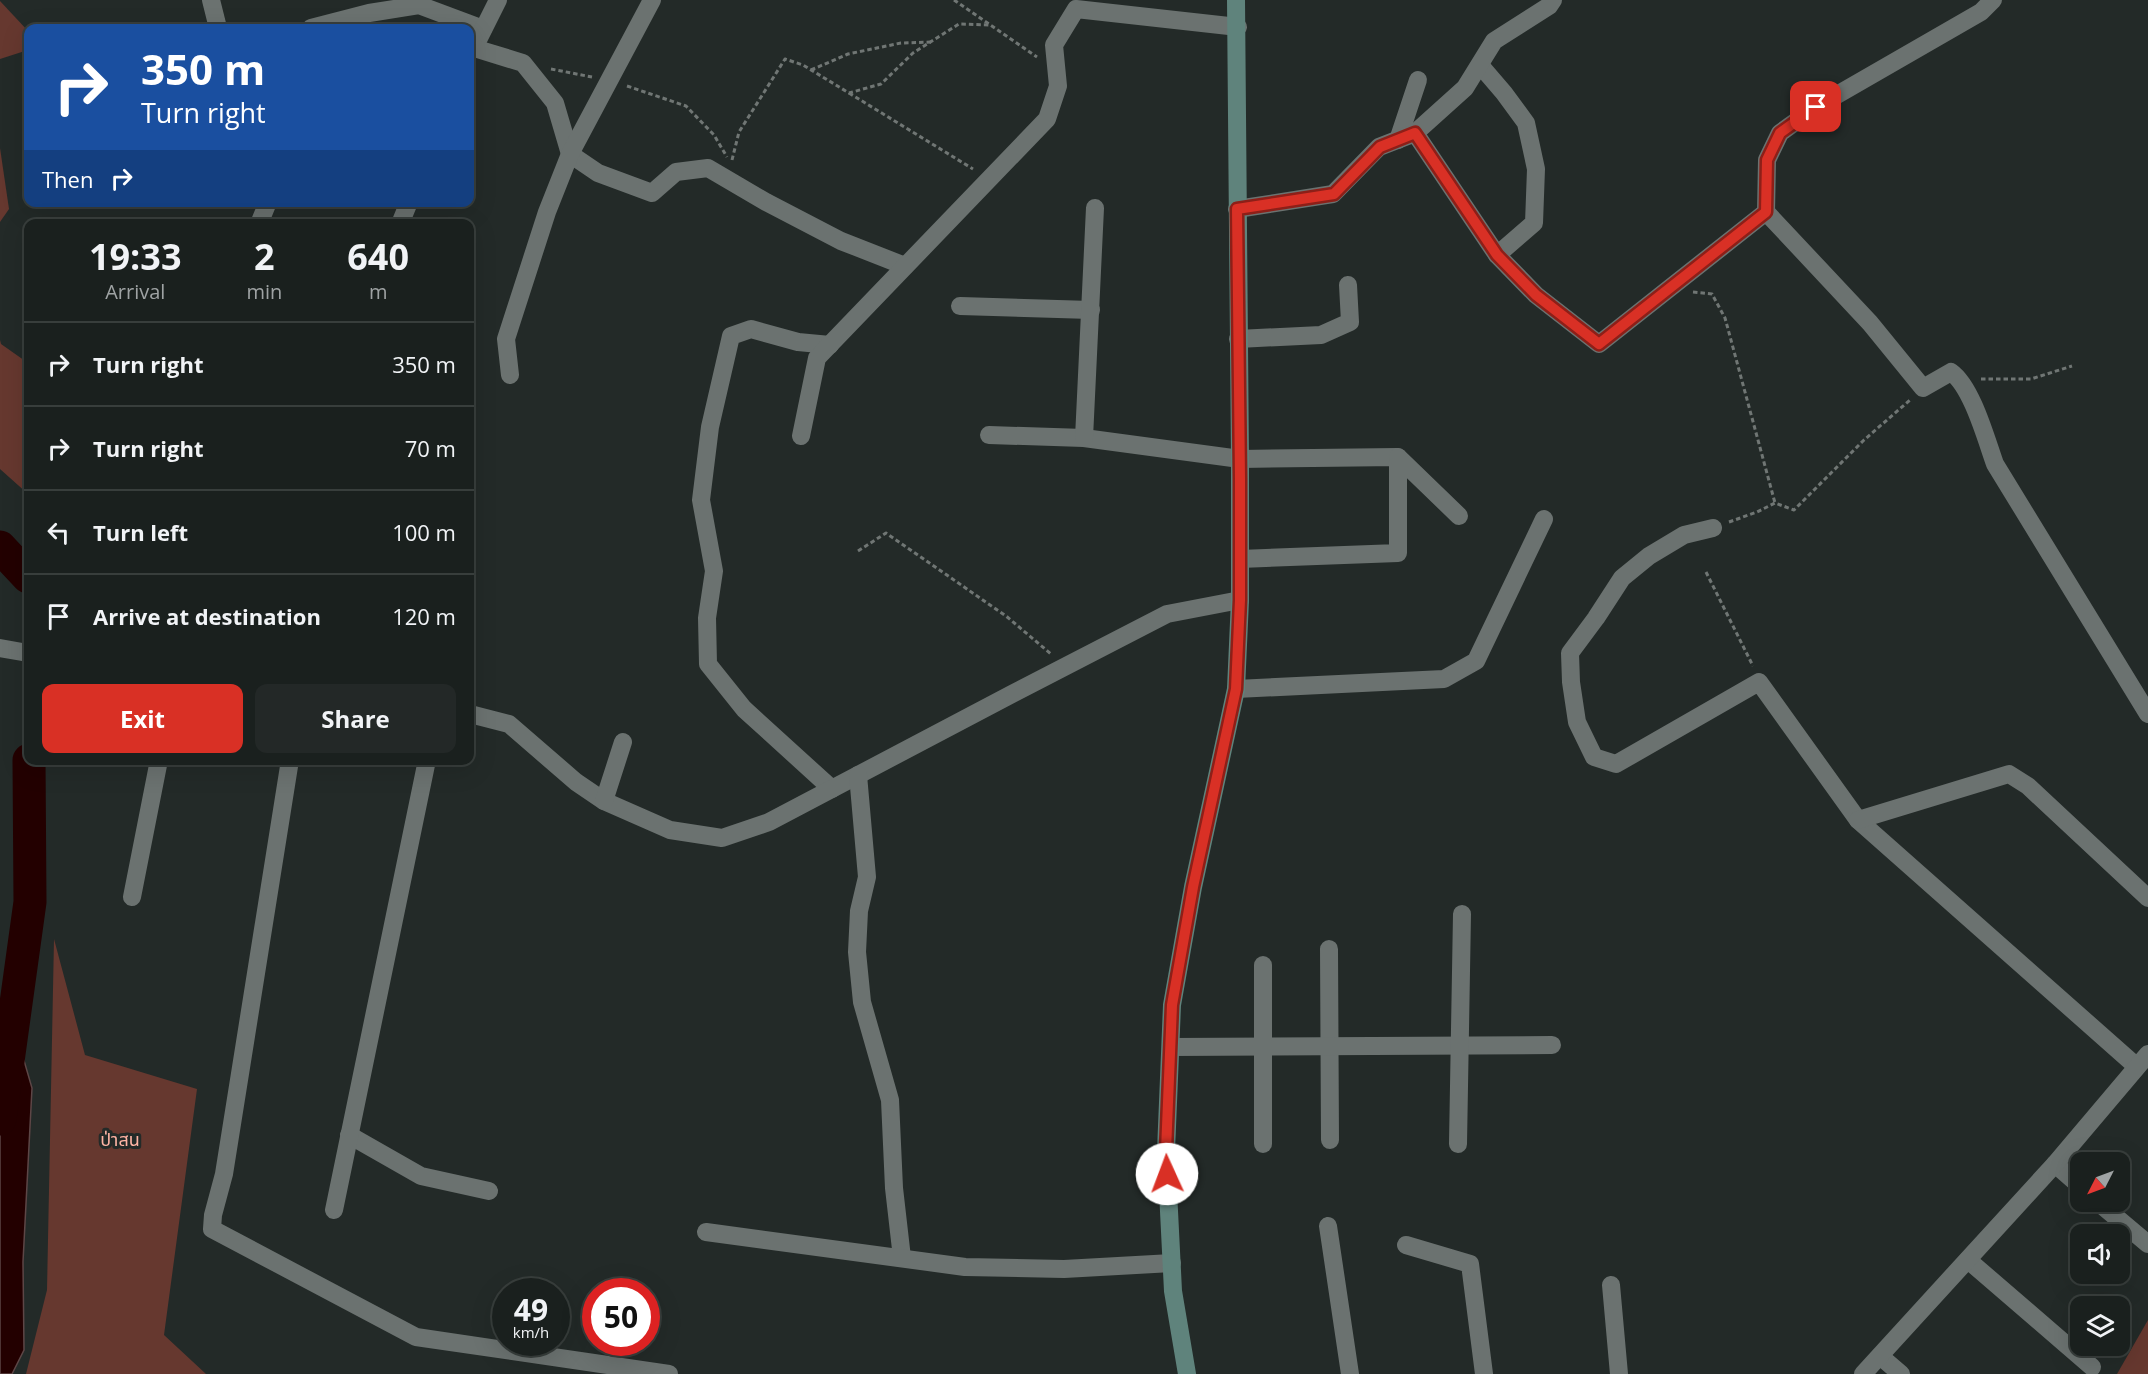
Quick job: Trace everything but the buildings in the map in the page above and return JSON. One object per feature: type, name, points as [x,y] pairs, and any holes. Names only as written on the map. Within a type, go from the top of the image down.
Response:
[{"type":"main road","points":[[1187,1374],[1173,1291],[1166,1151],[1172,1005],[1193,887],[1236,689],[1240,600],[1238,0]]},
{"type":"street","points":[[211,0],[217,24]]},
{"type":"street","points":[[474,49],[498,0]]},
{"type":"street","points":[[510,375],[506,339],[547,212],[570,154],[652,0]]},
{"type":"street","points":[[1237,209],[1334,194],[1380,147],[1406,136],[1465,88],[1494,41],[1549,6],[1553,0]]},
{"type":"street","points":[[1993,0],[1981,12],[1816,107],[1780,133],[1767,160],[1766,212],[1869,322],[1923,388],[1951,372],[1961,379],[1980,420],[1995,464],[2148,714]]},
{"type":"street","points":[[326,24],[369,13],[419,5],[470,24]]},
{"type":"street","points":[[801,436],[818,358],[1047,119],[1058,86],[1054,45],[1076,9],[1238,27]]},
{"type":"street","points":[[474,26],[483,29]]},
{"type":"street","points":[[474,53],[523,63],[555,103],[570,154],[598,173],[652,193],[676,172],[708,168],[766,202],[841,241],[905,266]]},
{"type":"street","points":[[1479,64],[1526,123],[1536,169],[1534,223],[1497,255]]},
{"type":"street","points":[[1418,80],[1406,136],[1497,255],[1536,295],[1599,344],[1766,212]]},
{"type":"street","points":[[1084,438],[1095,208]]},
{"type":"street","points":[[1238,339],[1321,335],[1350,322],[1348,285]]},
{"type":"street","points":[[960,306],[1091,310]]},
{"type":"street","points":[[830,345],[798,342],[751,329],[731,336],[710,427],[701,500],[714,571],[707,618],[708,664],[744,709],[832,789]]},
{"type":"street","points":[[989,435],[1084,438],[1240,459],[1398,457],[1459,516]]},
{"type":"street","points":[[1240,559],[1398,553],[1398,457]]},
{"type":"street","points":[[1236,689],[1444,679],[1476,661],[1544,519]]},
{"type":"street","points":[[1713,528],[1684,535],[1649,555],[1622,578],[1570,652],[1571,682],[1577,722],[1594,757],[1616,764],[1760,682],[1857,820],[2142,1060],[2055,1164],[1863,1374]]},
{"type":"street","points":[[474,715],[509,724],[576,782],[604,801],[670,830],[722,838],[769,822],[1167,614],[1240,600]]},
{"type":"street","points":[[0,648],[24,651]]},
{"type":"street","points":[[604,801],[623,742]]},
{"type":"street","points":[[132,897],[158,765]]},
{"type":"street","points":[[289,765],[224,1174],[213,1215],[212,1228],[416,1337],[669,1374]]},
{"type":"street","points":[[334,1210],[426,765]]},
{"type":"street","points":[[1857,820],[2009,774],[2028,786],[2148,898]]},
{"type":"street","points":[[858,775],[867,877],[859,911],[857,952],[862,1002],[890,1100],[894,1188],[902,1258]]},
{"type":"street","points":[[1458,1144],[1462,914]]},
{"type":"street","points":[[1329,950],[1330,1140]]},
{"type":"street","points":[[1263,964],[1263,1144]]},
{"type":"street","points":[[1171,1047],[1552,1045]]},
{"type":"street","points":[[349,1136],[421,1176],[489,1191]]},
{"type":"street","points":[[2055,1164],[2070,1177]]},
{"type":"street","points":[[2110,1212],[2148,1244]]},
{"type":"street","points":[[1328,1226],[1350,1374]]},
{"type":"street","points":[[706,1232],[965,1267],[1042,1269],[1172,1263]]},
{"type":"street","points":[[1406,1245],[1470,1264],[1484,1374]]},
{"type":"street","points":[[1968,1260],[2092,1367]]},
{"type":"street","points":[[1611,1285],[1619,1374]]},
{"type":"street","points":[[1880,1356],[1901,1374]]},
{"type":"path","points":[[954,0],[1056,70]]},
{"type":"path","points":[[849,93],[882,84],[913,53],[960,24],[991,25]]},
{"type":"path","points":[[811,70],[848,54],[901,43],[934,42]]},
{"type":"path","points":[[523,63],[611,80],[686,106],[714,135],[731,164],[740,132],[785,59],[811,70],[989,180]]},
{"type":"path","points":[[1665,292],[1712,294],[1725,318],[1775,503]]},
{"type":"path","points":[[1961,379],[2031,379],[2072,366]]},
{"type":"path","points":[[1713,528],[1775,503],[1794,510],[1864,441],[1923,388]]},
{"type":"path","points":[[858,551],[886,533],[1006,616],[1066,666]]},
{"type":"path","points":[[1706,572],[1760,682]]},
{"type":"green space","points":[[0,1],[24,27],[24,51],[0,59]]},
{"type":"green space","points":[[0,148],[9,209],[0,222]]},
{"type":"green space","points":[[0,340],[1,344],[24,360],[24,490],[0,469]]},
{"type":"green space","name":"ป่าสน","points":[[54,939],[85,1055],[197,1089],[164,1335],[206,1374],[26,1374],[47,1290]]},
{"type":"green space","points":[[2148,1320],[2148,1374],[2117,1374],[2127,1356],[2130,1356],[2130,1351]]},
{"type":"shaded area","points":[[0,1005],[14,1026],[32,1088],[23,1262],[24,1350],[12,1374],[0,1374]]},
{"type":"waterway","points":[[0,547],[24,573]]},
{"type":"waterway","points":[[0,1119],[30,902],[29,765]]},
{"type":"route","points":[[1167,1174],[1172,1005],[1193,887],[1236,689],[1240,600],[1237,209],[1334,194],[1380,147],[1415,133],[1497,255],[1536,295],[1599,344],[1766,212],[1767,160],[1780,133],[1816,107]]}]
